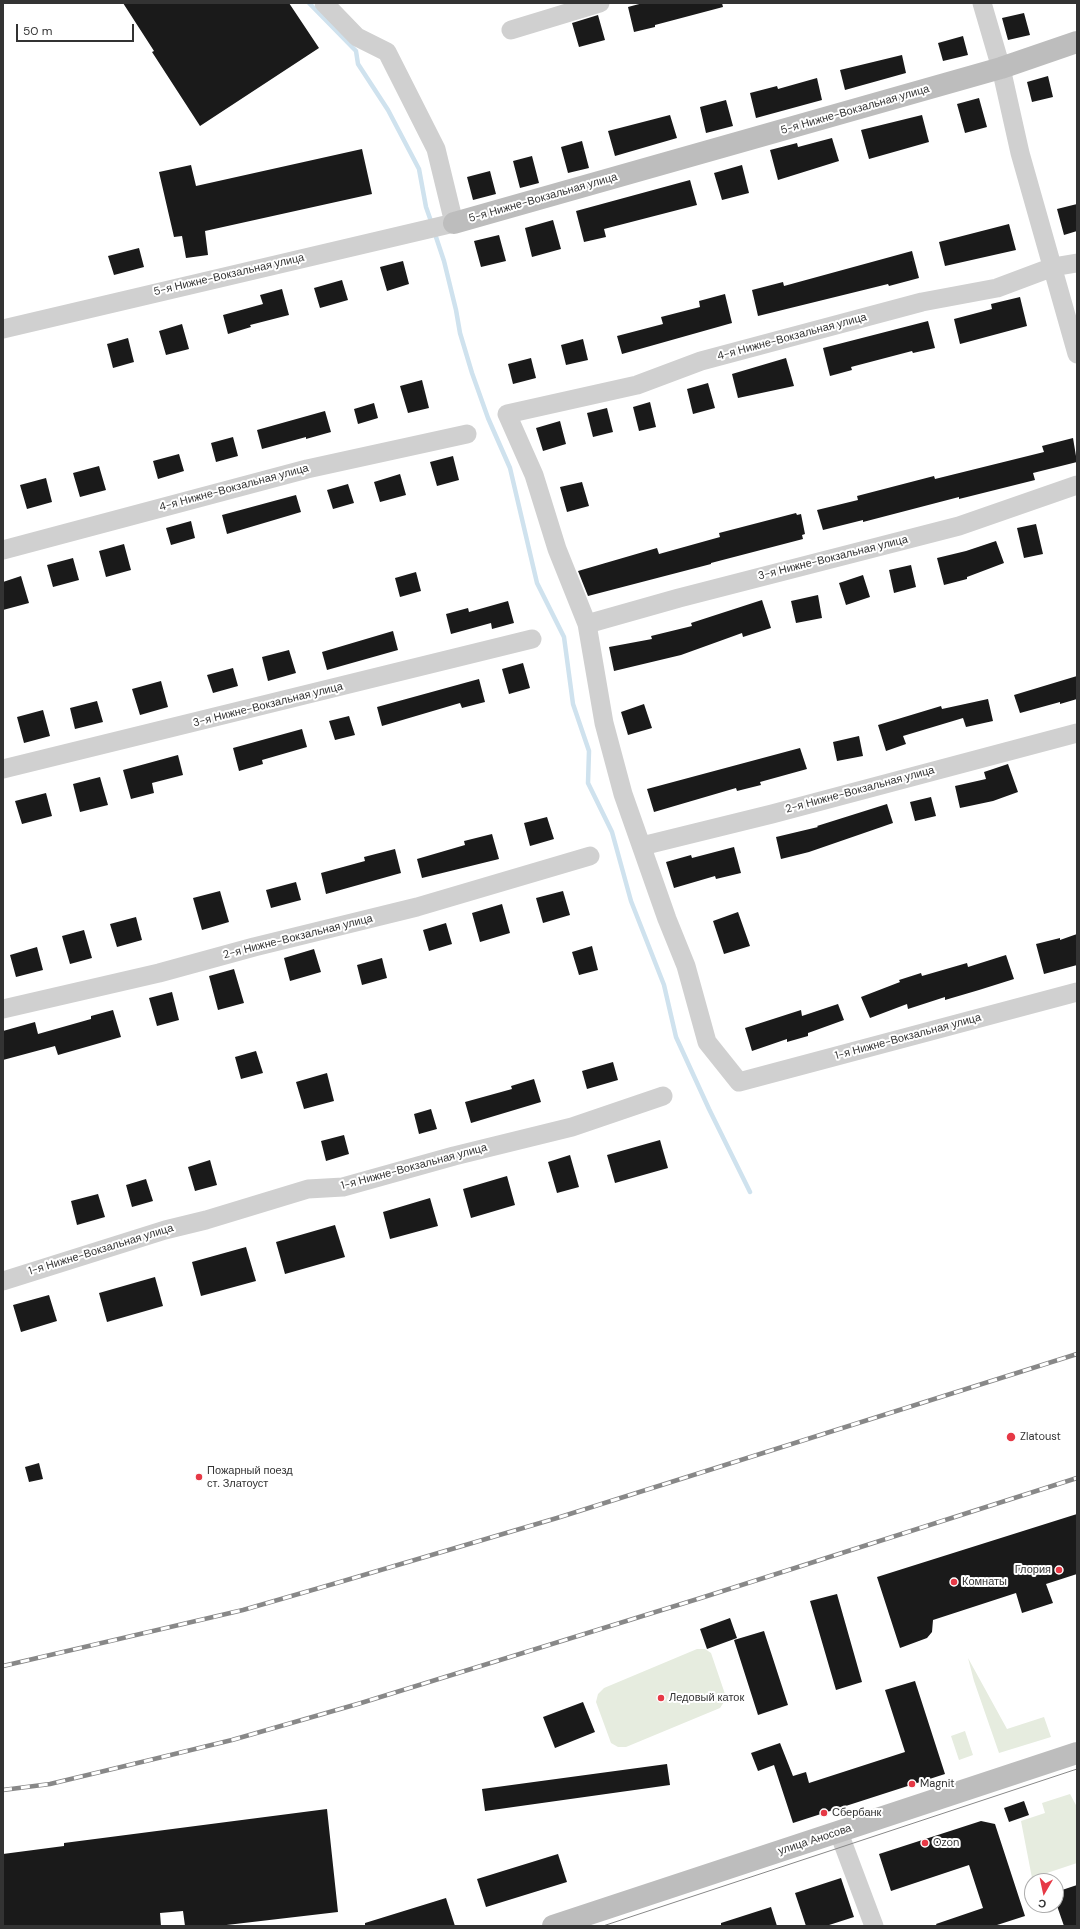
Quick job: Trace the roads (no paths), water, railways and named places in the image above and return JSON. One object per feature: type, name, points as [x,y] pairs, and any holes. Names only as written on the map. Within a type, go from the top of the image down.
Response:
[{"type":"street","points":[[324,3],[357,37],[387,52],[436,149],[454,223]]},
{"type":"street","points":[[511,30],[600,3]]},
{"type":"street","points":[[982,3],[1001,68],[1020,153],[1077,354]]},
{"type":"street","name":"5-я Нижне-Вокзальная улица","points":[[3,329],[268,265],[454,223],[1001,68],[1077,42]]},
{"type":"street","name":"4-я Нижне-Вокзальная улица","points":[[587,624],[557,549],[534,475],[507,414],[637,384],[701,362],[922,302],[997,288],[1053,267],[1077,263]]},
{"type":"street","name":"4-я Нижне-Вокзальная улица","points":[[3,550],[307,469],[468,434]]},
{"type":"street","name":"3-я Нижне-Вокзальная улица","points":[[587,624],[679,598],[959,526],[1077,485]]},
{"type":"street","points":[[587,624],[604,723],[623,794],[642,846]]},
{"type":"street","name":"3-я Нижне-Вокзальная улица","points":[[3,769],[532,640]]},
{"type":"street","name":"2-я Нижне-Вокзальная улица","points":[[642,846],[780,812],[1077,732]]},
{"type":"street","name":"1-я Нижне-Вокзальная улица","points":[[642,846],[667,919],[686,966],[707,1042],[739,1082],[1077,992]]},
{"type":"street","name":"2-я Нижне-Вокзальная улица","points":[[3,1009],[159,973],[254,947],[417,907],[590,856]]},
{"type":"street","name":"1-я Нижне-Вокзальная улица","points":[[3,1281],[165,1230],[206,1220],[308,1189],[342,1187],[454,1156],[572,1127],[663,1096]]},
{"type":"street","name":"улица Аносова","points":[[553,1926],[839,1833],[1077,1753]]},
{"type":"street","points":[[839,1833],[874,1926]]},
{"type":"waterway","points":[[309,3],[356,51],[358,64],[388,110],[419,169],[426,207],[432,224]]},
{"type":"waterway","points":[[434,231],[444,261],[460,333],[472,373],[488,418],[510,468],[537,583],[564,637],[573,704],[589,751],[588,783],[612,832],[631,901],[664,985],[676,1037],[709,1109],[750,1192]]},
{"type":"tram line","points":[[603,1926],[1077,1769]]},
{"type":"railway","points":[[3,1666],[243,1610],[340,1582],[557,1518],[1077,1354]]},
{"type":"railway","points":[[3,1790],[50,1784],[150,1760],[232,1740],[361,1703],[704,1597],[1077,1478]]},
{"type":"place","name":"Zlatoust","points":[[1011,1437]]},
{"type":"place","name":"Пожарный поезд ст. Златоуст","points":[[199,1477]]},
{"type":"place","name":"Глория","points":[[1059,1570]]},
{"type":"place","name":"Комнаты","points":[[954,1582]]},
{"type":"place","name":"Ледовый каток","points":[[661,1698]]},
{"type":"place","name":"Magnit","points":[[912,1784]]},
{"type":"place","name":"Сбербанк","points":[[824,1813]]},
{"type":"place","name":"Ozon","points":[[925,1843]]}]
